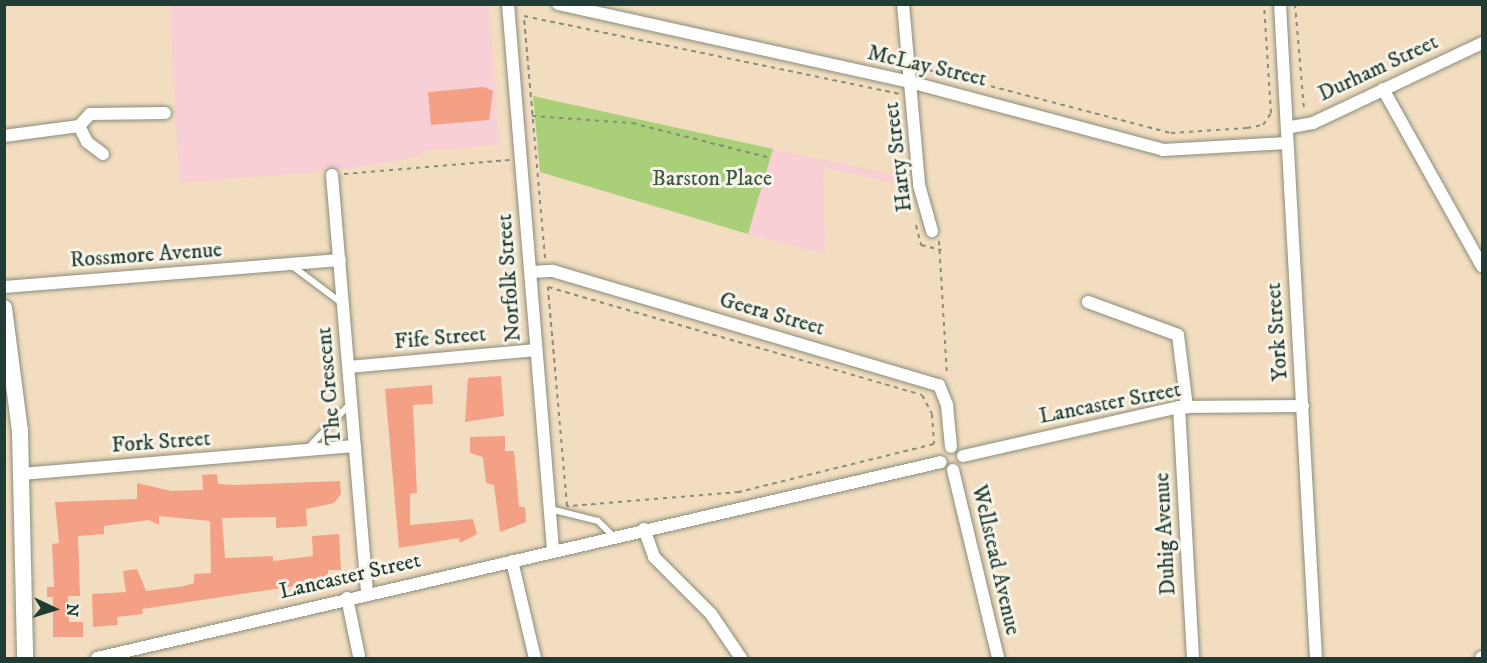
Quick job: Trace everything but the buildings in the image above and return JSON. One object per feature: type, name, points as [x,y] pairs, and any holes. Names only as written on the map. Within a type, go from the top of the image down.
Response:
[{"type":"main road","points":[[4,308],[21,474],[25,658]]},
{"type":"street","name":"Norfolk Street","points":[[508,4],[553,549]]},
{"type":"street","name":"McLay Street","points":[[558,4],[910,82],[1163,150],[1287,143]]},
{"type":"street","name":"Harty Street","points":[[903,4],[919,185],[932,231]]},
{"type":"street","name":"York Street","points":[[1280,4],[1291,127],[1287,143],[1316,658]]},
{"type":"street","name":"Durham Street","points":[[1291,127],[1313,123],[1482,43]]},
{"type":"street","points":[[1383,89],[1482,266]]},
{"type":"street","points":[[4,136],[79,126],[90,114],[165,113]]},
{"type":"street","points":[[79,126],[87,142],[103,154]]},
{"type":"street","name":"The Crescent","points":[[332,175],[367,593]]},
{"type":"street","name":"Rossmore Avenue","points":[[4,287],[340,260]]},
{"type":"street","name":"Geera Street","points":[[531,272],[564,275],[939,385],[944,393]]},
{"type":"street","name":"Duhig Avenue","points":[[1088,302],[1178,335],[1183,407],[1192,658]]},
{"type":"street","name":"Fife Street","points":[[349,367],[536,350]]},
{"type":"street","points":[[944,393],[951,447],[940,462],[953,470],[963,456],[951,447]]},
{"type":"street","name":"Lancaster Street","points":[[963,456],[1183,407],[1303,406]]},
{"type":"street","name":"Fork Street","points":[[21,474],[355,446]]},
{"type":"street","name":"Lancaster Street","points":[[97,658],[367,593],[512,561],[612,535],[940,462]]},
{"type":"street","name":"Wellstead Avenue","points":[[953,470],[998,658]]},
{"type":"street","points":[[644,529],[654,557],[711,614],[741,658]]},
{"type":"street","points":[[512,561],[535,658]]},
{"type":"street","points":[[347,598],[360,656]]},
{"type":"lane","points":[[291,265],[343,304]]},
{"type":"lane","points":[[304,452],[352,401]]},
{"type":"lane","points":[[549,509],[598,521],[612,535]]},
{"type":"path","points":[[916,68],[1172,134],[1247,128],[1263,125],[1271,113],[1264,4]]},
{"type":"path","points":[[1295,4],[1304,109]]},
{"type":"path","points":[[545,258],[524,16],[529,15],[901,94],[902,106]]},
{"type":"path","points":[[532,116],[632,123],[770,158]]},
{"type":"path","points":[[332,175],[521,159]]},
{"type":"path","points":[[916,220],[921,245],[941,250]]},
{"type":"path","points":[[932,231],[941,250],[948,366],[944,393]]},
{"type":"path","points":[[548,287],[922,395],[932,414],[934,444],[739,492],[567,506],[548,287]]},
{"type":"shaded area","points":[[170,5],[489,5],[499,145],[422,151],[422,156],[341,170],[179,183]]},
{"type":"shaded area","points":[[773,149],[906,177],[907,186],[823,167],[825,254],[748,234]]},
{"type":"green space","name":"Barston Place","points":[[533,96],[773,149],[748,234],[540,172]]}]
